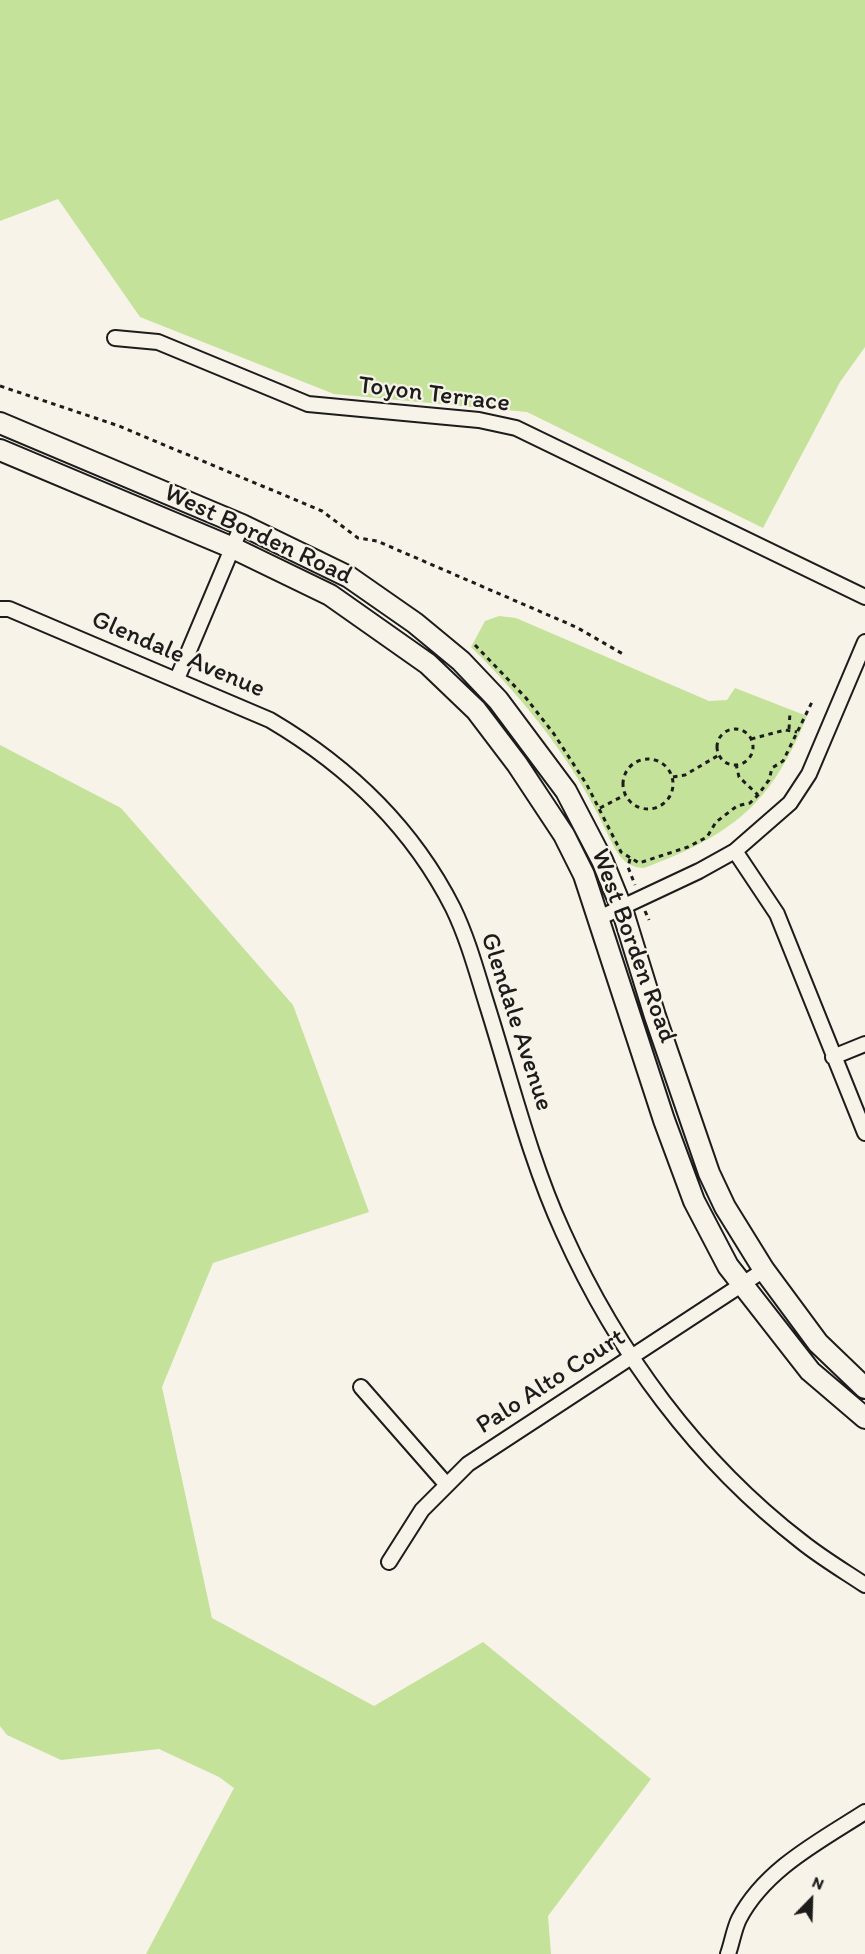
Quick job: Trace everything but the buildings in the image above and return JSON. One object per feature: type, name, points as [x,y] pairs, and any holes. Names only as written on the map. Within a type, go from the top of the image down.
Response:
[{"type":"main road","name":"West Borden Road","points":[[0,423],[242,525],[308,555],[373,591],[461,661],[498,700],[566,792],[598,851],[622,909],[655,1016],[709,1173],[725,1207],[764,1270],[818,1343],[865,1388]]},
{"type":"main road","name":"West Borden Road","points":[[0,450],[233,548],[330,595],[428,664],[476,710],[517,764],[564,835],[584,875],[664,1120],[694,1201],[742,1285],[810,1371],[865,1418]]},
{"type":"street","name":"Toyon Terrace","points":[[115,338],[158,342],[308,404],[480,420],[516,428],[865,597]]},
{"type":"street","points":[[177,679],[242,525]]},
{"type":"street","name":"Glendale Avenue","points":[[0,609],[9,609],[270,720],[328,758],[362,785],[398,824],[427,864],[453,909],[471,954],[538,1169],[562,1232],[616,1335],[658,1396],[714,1463],[802,1542],[865,1585]]},
{"type":"street","points":[[599,918],[622,909],[735,850],[790,803],[808,774],[865,642]]},
{"type":"street","points":[[735,850],[777,914],[865,1133]]},
{"type":"street","points":[[833,1058],[865,1044]]},
{"type":"street","name":"Palo Alto Court","points":[[389,1562],[422,1510],[468,1464],[764,1270]]},
{"type":"street","points":[[361,1388],[446,1484]]},
{"type":"street","points":[[728,1954],[739,1919],[760,1888],[789,1862],[865,1812]]},
{"type":"path","points":[[0,386],[119,426],[322,511],[358,538],[377,541],[576,627],[623,654]]},
{"type":"path","points":[[475,645],[526,698],[554,735],[600,808],[621,852],[625,857],[643,863],[708,837],[716,822],[736,806],[750,802],[758,795],[769,780],[772,768],[783,760],[812,702]]},
{"type":"path","points":[[789,729],[790,712]]},
{"type":"path","points":[[751,739],[789,729],[797,732]]},
{"type":"path","points":[[741,730],[751,739],[751,755],[744,762],[736,764],[726,762],[720,755],[719,739],[727,731],[741,730]]},
{"type":"path","points":[[673,777],[685,775],[720,755]]},
{"type":"path","points":[[650,759],[660,762],[673,777],[671,796],[658,807],[639,807],[625,795],[624,777],[630,766],[639,760],[650,759]]},
{"type":"path","points":[[736,764],[739,777],[758,795]]},
{"type":"path","points":[[600,808],[625,795]]},
{"type":"green space","points":[[0,0],[865,0],[865,347],[840,382],[763,528],[527,412],[334,394],[140,317],[58,199],[0,221]]},
{"type":"green space","points":[[499,616],[516,618],[709,701],[727,700],[735,688],[807,716],[779,773],[763,795],[745,813],[702,843],[644,868],[636,867],[630,865],[617,852],[580,782],[548,734],[511,689],[471,647],[485,621]]},
{"type":"green space","points":[[0,745],[121,808],[293,1005],[369,1212],[213,1263],[162,1387],[212,1618],[374,1706],[483,1642],[651,1779],[548,1916],[551,1954],[146,1954],[234,1788],[219,1777],[159,1749],[61,1760],[7,1735],[0,1726]]}]
